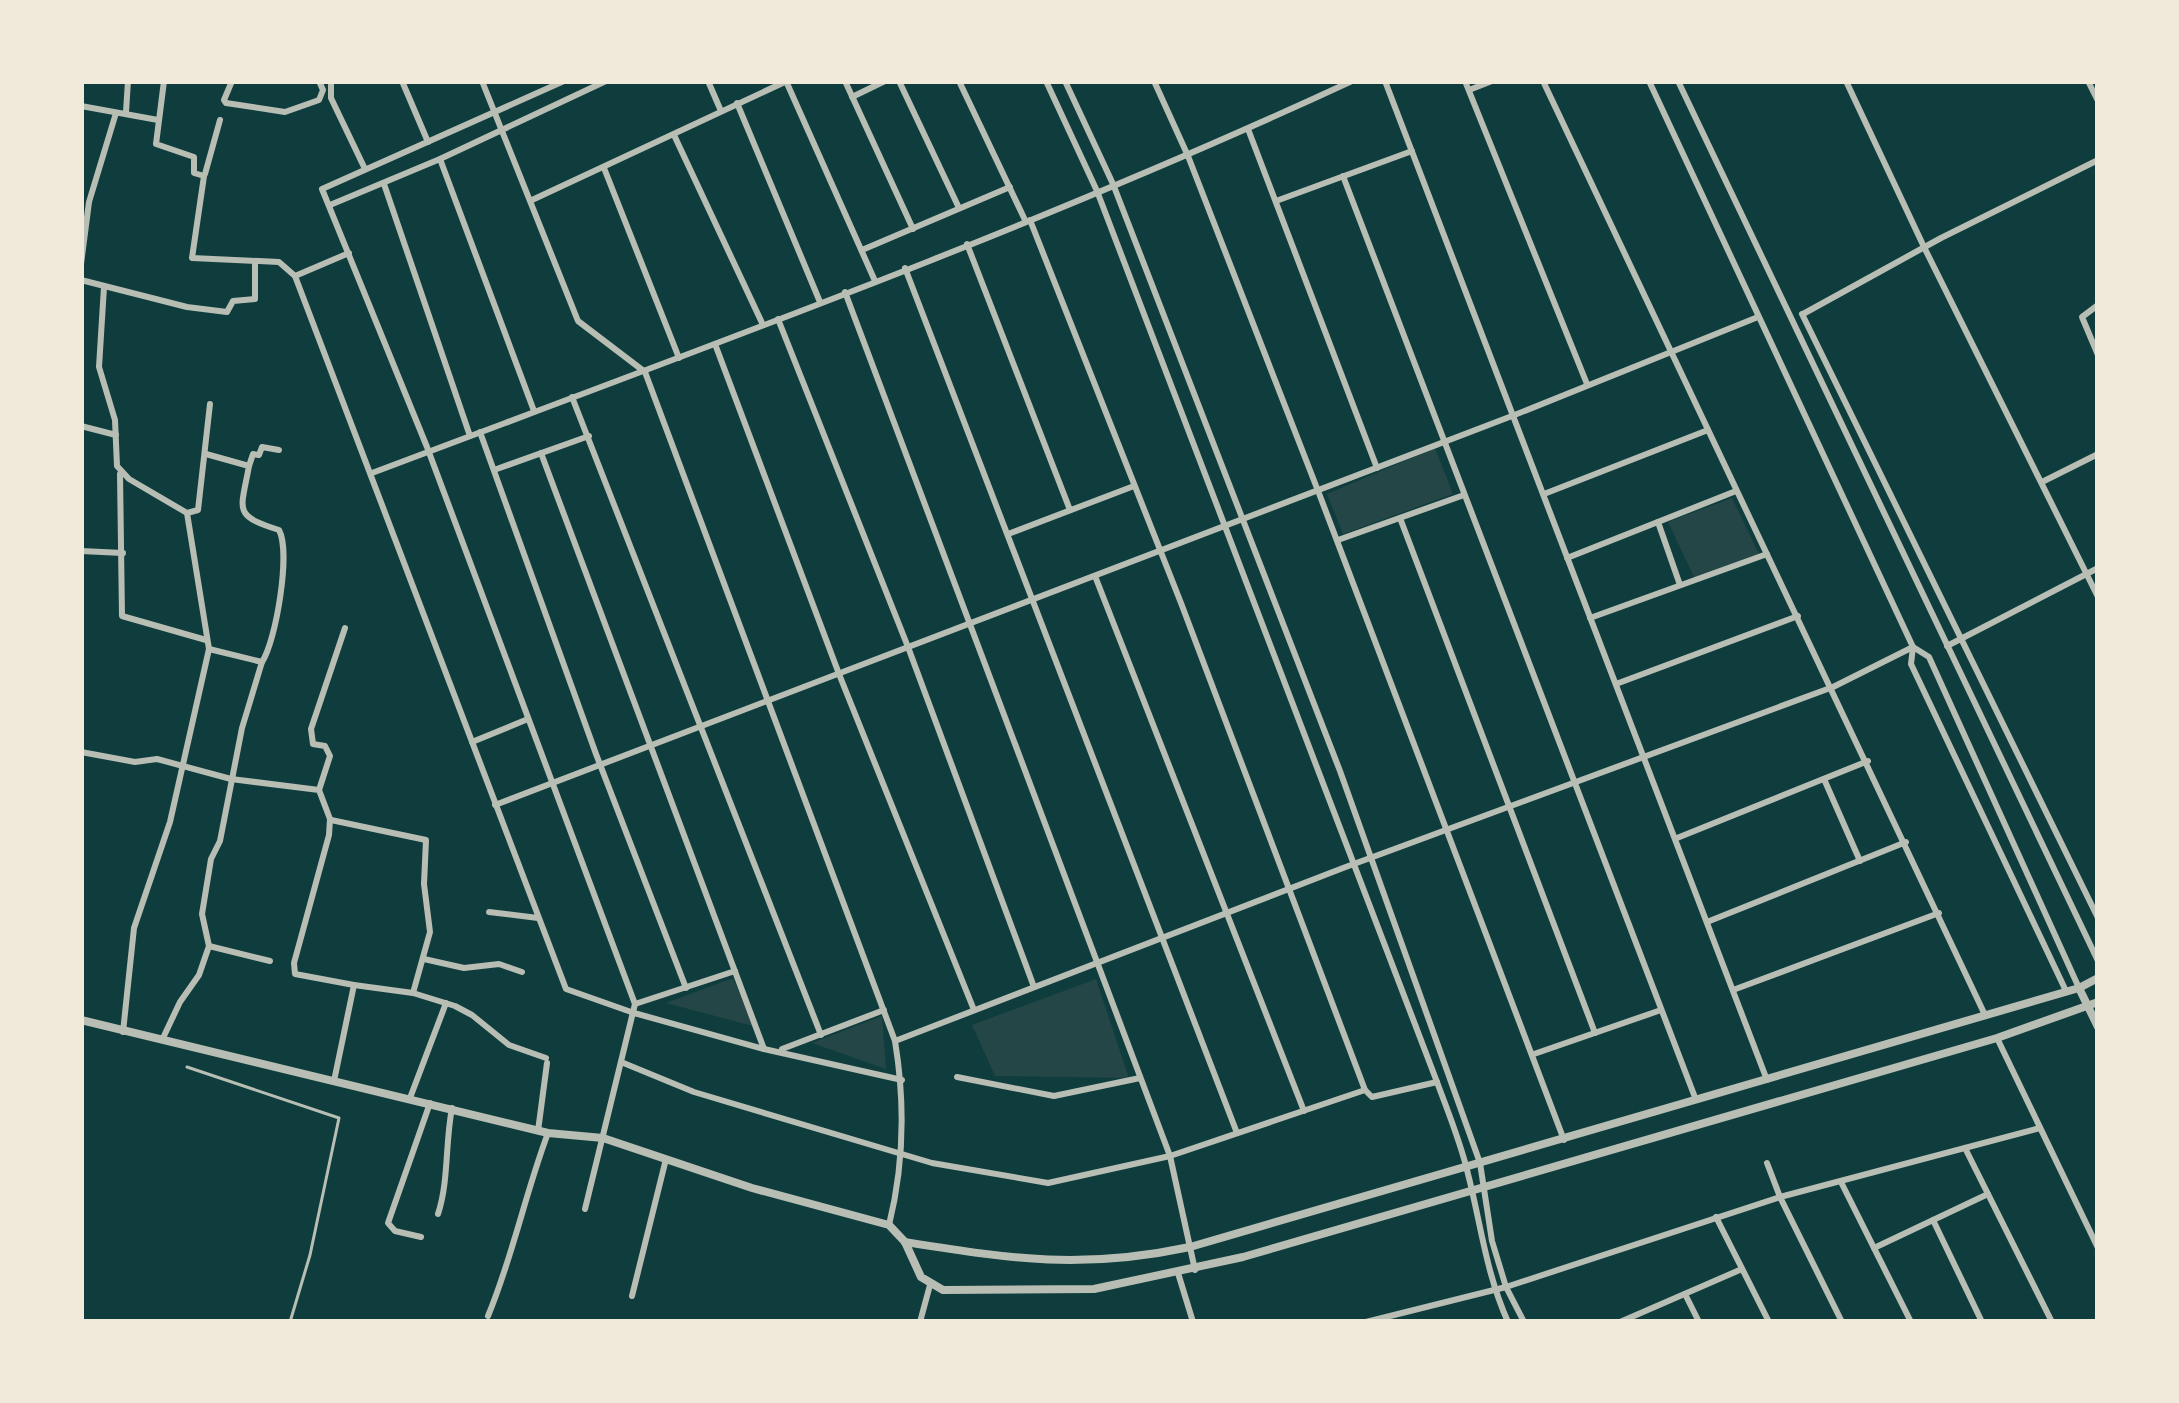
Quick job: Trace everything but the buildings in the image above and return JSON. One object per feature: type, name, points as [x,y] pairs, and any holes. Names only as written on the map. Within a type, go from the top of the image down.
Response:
[{"type":"street","points":[[81,264],[89,202],[128,81]]},
{"type":"street","points":[[164,81],[157,145],[194,157],[194,173],[204,176]]},
{"type":"street","points":[[232,81],[226,103],[285,112],[319,100],[321,85]]},
{"type":"street","points":[[401,81],[428,142]]},
{"type":"street","points":[[482,81],[578,321],[645,372],[884,1010],[902,1080],[901,1154],[889,1226]]},
{"type":"street","points":[[564,81],[322,189],[429,452],[634,1009],[585,1209]]},
{"type":"street","points":[[328,205],[440,159],[606,81]]},
{"type":"street","points":[[708,81],[721,111]]},
{"type":"street","points":[[532,200],[786,81],[874,280]]},
{"type":"street","points":[[845,81],[913,229]]},
{"type":"street","points":[[852,97],[885,81]]},
{"type":"street","points":[[899,81],[959,208]]},
{"type":"street","points":[[959,81],[1027,220],[1135,485],[1365,1090],[1372,1097],[1437,1082]]},
{"type":"street","points":[[1046,81],[1097,191],[1437,1082],[1467,1167],[1494,1290],[1508,1322]]},
{"type":"street","points":[[1065,81],[1113,184],[1340,771],[1480,1163],[1490,1231],[1506,1287],[1524,1322]]},
{"type":"street","points":[[372,473],[645,372],[1188,156],[1352,81]]},
{"type":"street","points":[[1385,81],[1768,1080]]},
{"type":"street","points":[[1492,81],[1467,86],[1587,386]]},
{"type":"street","points":[[1543,81],[1985,1015]]},
{"type":"street","points":[[1649,81],[1912,647],[1911,664],[2066,992]]},
{"type":"street","points":[[1678,81],[2098,961]]},
{"type":"street","points":[[1846,81],[2098,597]]},
{"type":"street","points":[[2088,81],[2098,101]]},
{"type":"street","points":[[1156,82],[1318,490],[1564,1140]]},
{"type":"street","points":[[331,84],[331,98],[365,169]]},
{"type":"street","points":[[737,103],[820,302]]},
{"type":"street","points":[[81,106],[158,120]]},
{"type":"street","points":[[220,120],[204,176],[192,258],[279,262],[295,276],[566,989],[764,1049],[902,1080]]},
{"type":"street","points":[[1248,129],[1377,467]]},
{"type":"street","points":[[674,135],[763,325]]},
{"type":"street","points":[[1276,200],[1412,151]]},
{"type":"street","points":[[440,159],[535,411]]},
{"type":"street","points":[[1791,319],[2098,160]]},
{"type":"street","points":[[604,168],[679,358]]},
{"type":"street","points":[[1343,176],[1696,1100]]},
{"type":"street","points":[[384,183],[470,436]]},
{"type":"street","points":[[862,250],[1010,187]]},
{"type":"street","points":[[968,244],[1070,510]]},
{"type":"street","points":[[295,276],[349,254]]},
{"type":"street","points":[[81,280],[226,312],[233,301],[255,299],[255,263]]},
{"type":"street","points":[[905,268],[1238,1133]]},
{"type":"street","points":[[104,287],[99,367],[113,410],[120,473],[120,611],[127,619],[206,640]]},
{"type":"street","points":[[845,292],[1170,1156],[1195,1270]]},
{"type":"street","points":[[2098,304],[2083,316],[2098,355]]},
{"type":"street","points":[[1802,314],[2098,918]]},
{"type":"street","points":[[495,806],[1758,317]]},
{"type":"street","points":[[778,319],[908,647],[1034,987]]},
{"type":"street","points":[[715,344],[839,674],[974,1010]]},
{"type":"street","points":[[572,397],[821,1035]]},
{"type":"street","points":[[120,473],[187,513],[198,510],[209,404]]},
{"type":"street","points":[[81,426],[116,434]]},
{"type":"street","points":[[1543,495],[1708,430]]},
{"type":"street","points":[[480,432],[686,988]]},
{"type":"street","points":[[494,470],[589,436]]},
{"type":"street","points":[[161,1042],[179,1002],[199,975],[209,946],[203,906],[212,855],[223,831],[231,778],[269,650],[285,548],[281,532],[250,521],[243,511],[253,454],[259,455],[262,447],[280,450]]},
{"type":"street","points":[[541,453],[764,1049]]},
{"type":"street","points":[[206,454],[249,466]]},
{"type":"street","points":[[2042,482],[2098,454]]},
{"type":"street","points":[[1008,534],[1135,485]]},
{"type":"street","points":[[1567,558],[1736,491]]},
{"type":"street","points":[[1337,541],[1464,495]]},
{"type":"street","points":[[122,1032],[136,921],[161,854],[209,650],[187,513]]},
{"type":"street","points":[[1400,518],[1595,1033]]},
{"type":"street","points":[[1658,522],[1680,585]]},
{"type":"street","points":[[81,551],[123,553]]},
{"type":"street","points":[[1590,618],[1767,554]]},
{"type":"street","points":[[1947,646],[2098,568]]},
{"type":"street","points":[[1095,576],[1304,1111]]},
{"type":"street","points":[[1615,684],[1798,616]]},
{"type":"street","points":[[345,628],[311,729],[313,744],[325,746],[330,756],[320,790],[329,819],[295,973],[446,1003],[472,1015],[508,1045],[546,1060],[543,1132],[514,1249],[488,1316]]},
{"type":"street","points":[[895,1041],[1833,687],[1912,647]]},
{"type":"street","points":[[1912,647],[1929,656],[2092,1005],[2098,1027]]},
{"type":"street","points":[[209,650],[262,662]]},
{"type":"street","points":[[472,742],[528,719]]},
{"type":"street","points":[[81,752],[135,762],[157,759],[231,778],[320,790]]},
{"type":"street","points":[[1675,839],[1868,761]]},
{"type":"street","points":[[1824,779],[1860,861]]},
{"type":"street","points":[[1988,826],[2002,818]]},
{"type":"street","points":[[329,819],[426,840],[424,884],[430,932],[413,993]]},
{"type":"street","points":[[1707,922],[1906,842]]},
{"type":"street","points":[[489,912],[538,918]]},
{"type":"street","points":[[1733,990],[1939,913]]},
{"type":"street","points":[[209,946],[270,962]]},
{"type":"street","points":[[424,959],[464,968],[499,964],[522,972]]},
{"type":"street","points":[[634,1009],[735,971]]},
{"type":"street","points":[[905,1242],[1057,1263],[1190,1247],[2066,992],[2098,978]]},
{"type":"street","points":[[334,1081],[354,985]]},
{"type":"street","points":[[410,1098],[446,1003]]},
{"type":"street","points":[[81,1020],[543,1132],[603,1138],[752,1188],[889,1226],[905,1242],[915,1270],[930,1285],[1053,1292],[1195,1270],[1996,1038],[2092,1005]]},
{"type":"street","points":[[778,1051],[884,1010]]},
{"type":"street","points":[[1533,1055],[1661,1010]]},
{"type":"street","points":[[1996,1038],[2098,1248]]},
{"type":"street","points":[[620,1062],[694,1092],[901,1154],[1048,1183],[1170,1156],[1365,1090]]},
{"type":"street","points":[[957,1077],[1054,1096],[1140,1078]]},
{"type":"street","points":[[421,1237],[395,1232],[388,1223],[430,1102]]},
{"type":"street","points":[[438,1214],[452,1108]]},
{"type":"street","points":[[1366,1322],[1506,1287],[1780,1198],[2040,1129]]},
{"type":"street","points":[[1964,1147],[2052,1322]]},
{"type":"street","points":[[632,1296],[666,1159]]},
{"type":"street","points":[[1767,1163],[1842,1322]]},
{"type":"street","points":[[1841,1182],[1911,1322]]},
{"type":"street","points":[[1874,1248],[1988,1194]]},
{"type":"street","points":[[1716,1217],[1768,1322]]},
{"type":"street","points":[[1933,1220],[1982,1322]]},
{"type":"street","points":[[1624,1321],[1742,1269]]},
{"type":"street","points":[[1178,1273],[1192,1322]]},
{"type":"street","points":[[920,1322],[930,1285]]},
{"type":"street","points":[[1685,1294],[1699,1322]]},
{"type":"lane","points":[[187,1067],[339,1118],[310,1255],[290,1322]]},
{"type":"shaded area","points":[[1435,448],[1453,494],[1343,534],[1327,494]]},
{"type":"shaded area","points":[[1732,498],[1759,554],[1695,579],[1668,522]]},
{"type":"shaded area","points":[[733,978],[753,1026],[666,1003]]},
{"type":"shaded area","points":[[1096,979],[1129,1078],[995,1076],[972,1025]]},
{"type":"shaded area","points":[[882,1016],[886,1069],[812,1043]]}]
